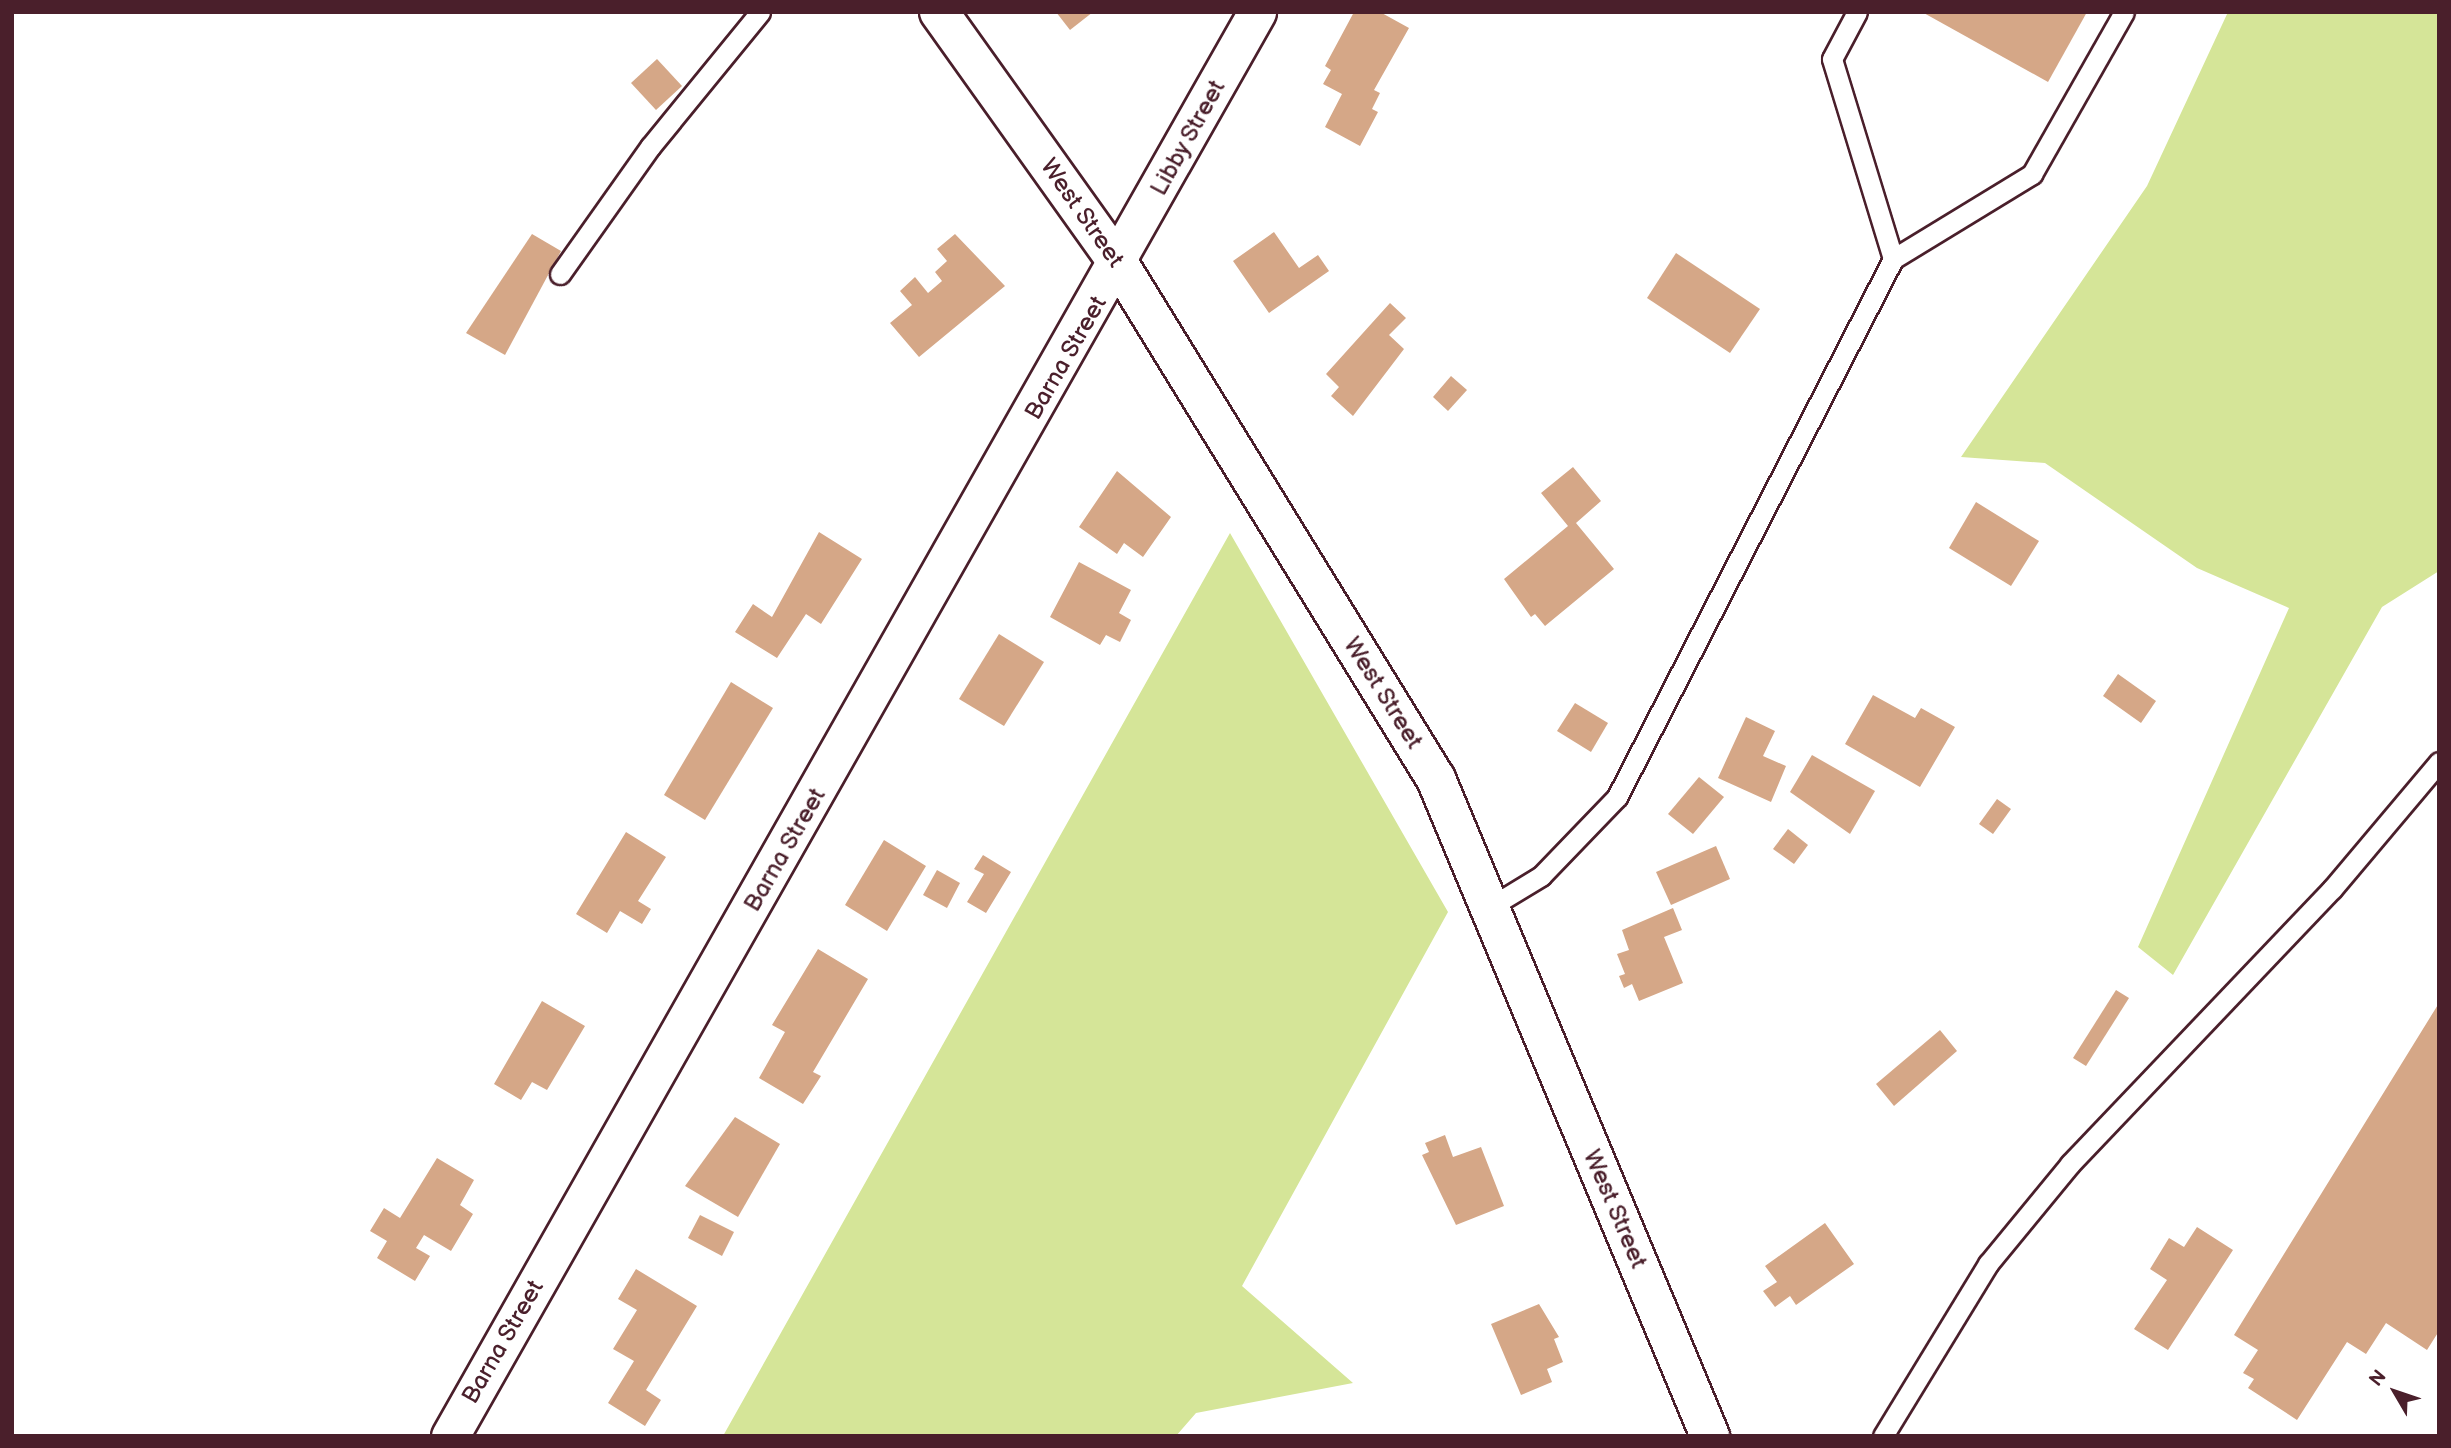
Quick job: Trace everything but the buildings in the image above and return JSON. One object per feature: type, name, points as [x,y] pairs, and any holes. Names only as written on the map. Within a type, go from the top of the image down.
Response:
[{"type":"main road","name":"West Street","points":[[939,12],[1119,264],[1436,779],[1710,1436]]},
{"type":"street","name":"Libby Street","points":[[1119,264],[1257,12]]},
{"type":"street","name":"Barna Street","points":[[450,1436],[1119,264]]},
{"type":"lane","points":[[560,274],[650,147],[760,12]]},
{"type":"lane","points":[[1857,12],[1832,59],[1893,259]]},
{"type":"lane","points":[[1490,907],[1541,876],[1617,797],[1893,259],[2032,174],[2124,12]]},
{"type":"lane","points":[[1882,1436],[1988,1264],[2046,1194],[2332,889],[2439,762]]},
{"type":"green space","points":[[2228,12],[2439,12],[2439,571],[2382,607],[2173,975],[2138,947],[2289,608],[2197,568],[2045,463],[1961,457],[2147,186]]},
{"type":"green space","points":[[1230,533],[1448,912],[1242,1286],[1353,1383],[1196,1413],[1176,1436],[723,1436]]}]
